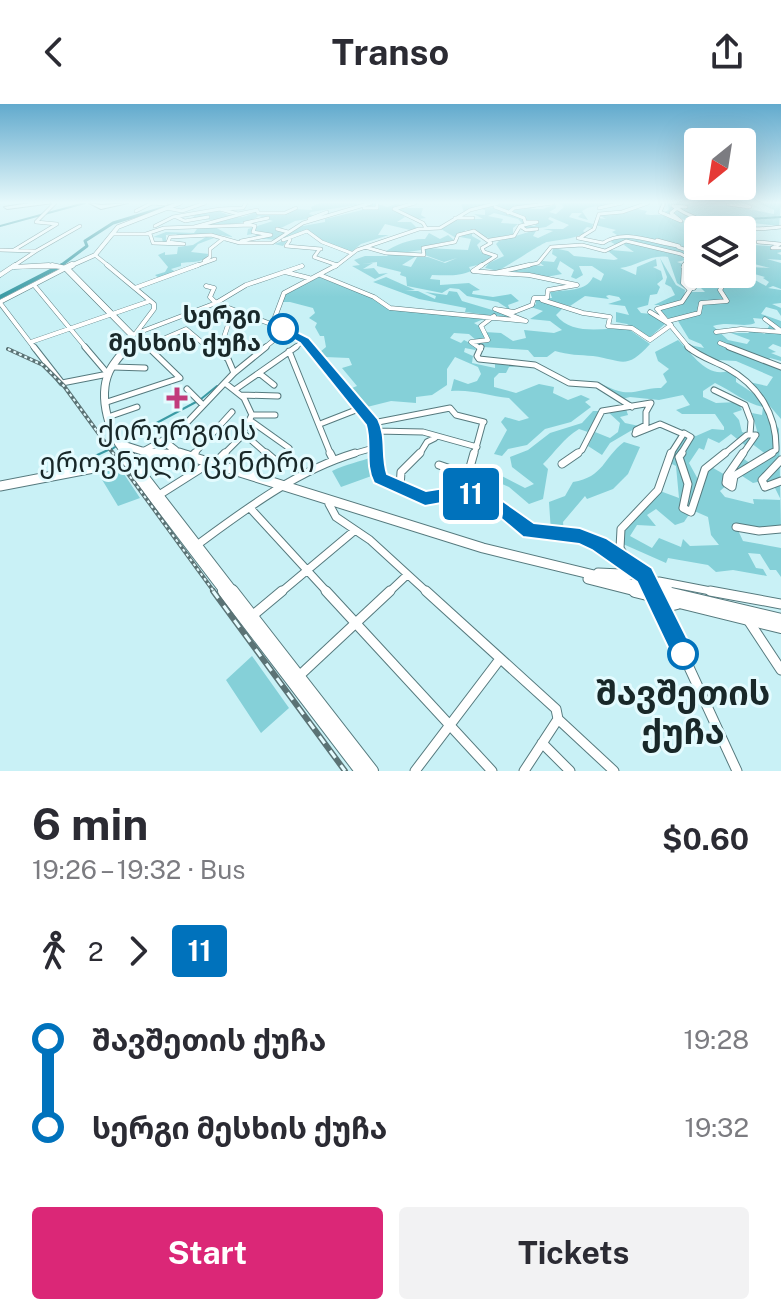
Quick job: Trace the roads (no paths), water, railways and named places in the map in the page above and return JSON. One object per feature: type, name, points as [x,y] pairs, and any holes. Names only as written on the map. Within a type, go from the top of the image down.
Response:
[{"type":"main road","points":[[114,234],[95,255],[65,268],[134,334],[110,371],[107,402],[109,428],[120,444],[139,460],[361,771]]},
{"type":"main road","points":[[168,439],[169,447],[282,486],[483,548],[655,593]]},
{"type":"main road","points":[[120,444],[139,460],[159,495],[372,771]]},
{"type":"main road","points":[[0,486],[139,460],[189,455]]},
{"type":"main road","points":[[139,460],[179,457],[212,463]]},
{"type":"main road","points":[[282,486],[329,504],[492,555],[781,620]]},
{"type":"main road","points":[[592,575],[602,572],[645,575],[680,599],[781,629]]},
{"type":"main road","points":[[664,614],[669,605],[680,599]]},
{"type":"street","points":[[14,250],[40,234]]},
{"type":"street","points":[[1,273],[66,234]]},
{"type":"street","points":[[145,234],[151,235],[153,243],[166,246],[184,244],[168,242],[172,237],[224,238],[269,244],[290,234]]},
{"type":"street","points":[[235,241],[271,235],[266,234]]},
{"type":"street","points":[[290,234],[286,246],[319,248],[314,257],[325,258],[337,265]]},
{"type":"street","points":[[311,234],[322,242],[351,253]]},
{"type":"street","points":[[272,325],[281,295],[309,278],[331,270],[351,253],[406,234]]},
{"type":"street","points":[[365,247],[386,253],[424,255],[423,248],[455,242],[461,234]]},
{"type":"street","points":[[478,234],[490,244]]},
{"type":"street","points":[[515,234],[482,249],[496,256],[473,271],[505,273],[522,265],[538,263],[551,247],[582,245],[603,251],[626,241],[684,255]]},
{"type":"street","points":[[586,234],[574,239],[611,248]]},
{"type":"street","points":[[578,238],[606,243],[615,235],[623,234]]},
{"type":"street","points":[[625,234],[684,248]]},
{"type":"street","points":[[135,288],[216,260],[204,261],[210,257],[210,249],[224,238]]},
{"type":"street","points":[[657,240],[679,246],[663,243]]},
{"type":"street","points":[[758,242],[778,243],[772,248],[781,248]]},
{"type":"street","points":[[0,250],[36,251]]},
{"type":"street","points":[[95,255],[150,301],[154,309],[134,334]]},
{"type":"street","points":[[134,334],[216,303],[246,285],[302,266]]},
{"type":"street","points":[[12,267],[65,268]]},
{"type":"street","points":[[65,268],[0,303],[62,383],[110,371],[145,368]]},
{"type":"street","points":[[285,272],[309,278]]},
{"type":"street","points":[[495,273],[529,275],[577,285],[548,290],[547,298],[535,297]]},
{"type":"street","points":[[320,275],[374,297],[390,308],[494,316],[513,322],[526,321],[526,318],[504,315],[495,309],[521,311],[532,305],[535,297]]},
{"type":"street","points":[[34,285],[110,371]]},
{"type":"street","points":[[206,286],[214,288],[210,297],[216,303],[305,340],[373,423],[378,476],[425,498],[463,492],[493,501],[530,531],[580,536],[661,582],[781,604]]},
{"type":"street","points":[[689,288],[682,302],[657,307],[679,339],[695,353],[749,382],[780,422],[780,444],[773,453],[734,476],[732,487],[727,486],[727,476],[746,446],[757,437],[750,434]]},
{"type":"street","points":[[535,297],[576,311],[610,317],[608,326],[632,328],[647,339],[670,323],[699,313],[701,303],[727,301],[721,288]]},
{"type":"street","points":[[31,342],[150,301]]},
{"type":"street","points":[[650,312],[670,323]]},
{"type":"street","points":[[234,373],[228,359],[220,352],[220,345],[232,318],[238,313]]},
{"type":"street","points":[[494,316],[481,326],[488,340],[471,342],[482,347],[478,351],[479,359],[535,365],[569,383],[597,385],[632,407]]},
{"type":"street","points":[[765,319],[781,332]]},
{"type":"street","points":[[716,332],[729,334],[739,328],[769,335],[781,332]]},
{"type":"street","points":[[107,402],[180,378],[148,348],[149,345],[186,329],[205,345],[220,345]]},
{"type":"street","points":[[139,460],[168,439],[234,373],[286,330]]},
{"type":"street","points":[[239,392],[259,373],[305,340]]},
{"type":"street","points":[[720,343],[781,367]]},
{"type":"street","points":[[289,351],[333,459]]},
{"type":"street","points":[[259,373],[274,385]]},
{"type":"street","points":[[225,383],[239,392],[278,396]]},
{"type":"street","points":[[187,389],[203,405]]},
{"type":"street","points":[[562,464],[582,450],[602,411],[647,402],[652,405],[646,412],[646,425],[636,430],[635,434],[660,424],[691,437],[679,457],[688,484],[683,508],[688,512],[692,510],[692,501],[708,465],[750,434],[751,421],[745,404],[714,390]]},
{"type":"street","points":[[239,392],[252,418],[289,448]]},
{"type":"street","points":[[108,417],[137,407]]},
{"type":"street","points":[[320,424],[361,408]]},
{"type":"street","points":[[373,423],[450,408],[456,415],[483,422],[463,492]]},
{"type":"street","points":[[189,455],[232,412]]},
{"type":"street","points":[[252,418],[275,415]]},
{"type":"street","points":[[159,495],[212,463],[243,433],[252,418]]},
{"type":"street","points":[[376,431],[411,430],[477,447]]},
{"type":"street","points":[[243,433],[280,465]]},
{"type":"street","points":[[628,561],[620,548],[621,533],[628,517],[644,506],[659,488],[670,453],[683,434]]},
{"type":"street","points":[[400,488],[401,472],[415,461],[427,442],[435,438]]},
{"type":"street","points":[[263,451],[279,441]]},
{"type":"street","points":[[197,545],[282,486],[333,459],[377,447]]},
{"type":"street","points":[[781,460],[762,480],[765,487],[781,481]]},
{"type":"street","points":[[439,465],[468,475]]},
{"type":"street","points":[[329,504],[336,517],[370,540],[556,709],[558,719],[614,771]]},
{"type":"street","points":[[250,508],[492,771]]},
{"type":"street","points":[[736,527],[759,531],[781,529]]},
{"type":"street","points":[[252,616],[354,531]]},
{"type":"street","points":[[299,676],[407,575]]},
{"type":"street","points":[[645,575],[737,771]]},
{"type":"street","points":[[748,620],[781,670]]},
{"type":"street","points":[[415,771],[500,659]]},
{"type":"street","points":[[524,771],[558,719]]},
{"type":"street","points":[[542,743],[570,771]]},
{"type":"waterway","points":[[61,266],[87,246],[85,241],[96,234]]},
{"type":"waterway","points":[[0,297],[61,266]]},
{"type":"waterway","points":[[201,399],[217,386]]},
{"type":"waterway","points":[[149,427],[196,402]]},
{"type":"waterway","points":[[69,468],[108,450]]},
{"type":"railway","points":[[8,349],[43,365],[64,386],[215,593]]},
{"type":"railway","points":[[213,591],[345,771]]},
{"type":"place","name":"სერგი მესხის ქუჩა","points":[[283,329]]},
{"type":"place","name":"ქირურგიის ეროვნული ცენტრი","points":[[177,398]]},
{"type":"place","name":"შავშეთის ქუჩა","points":[[683,654]]}]
